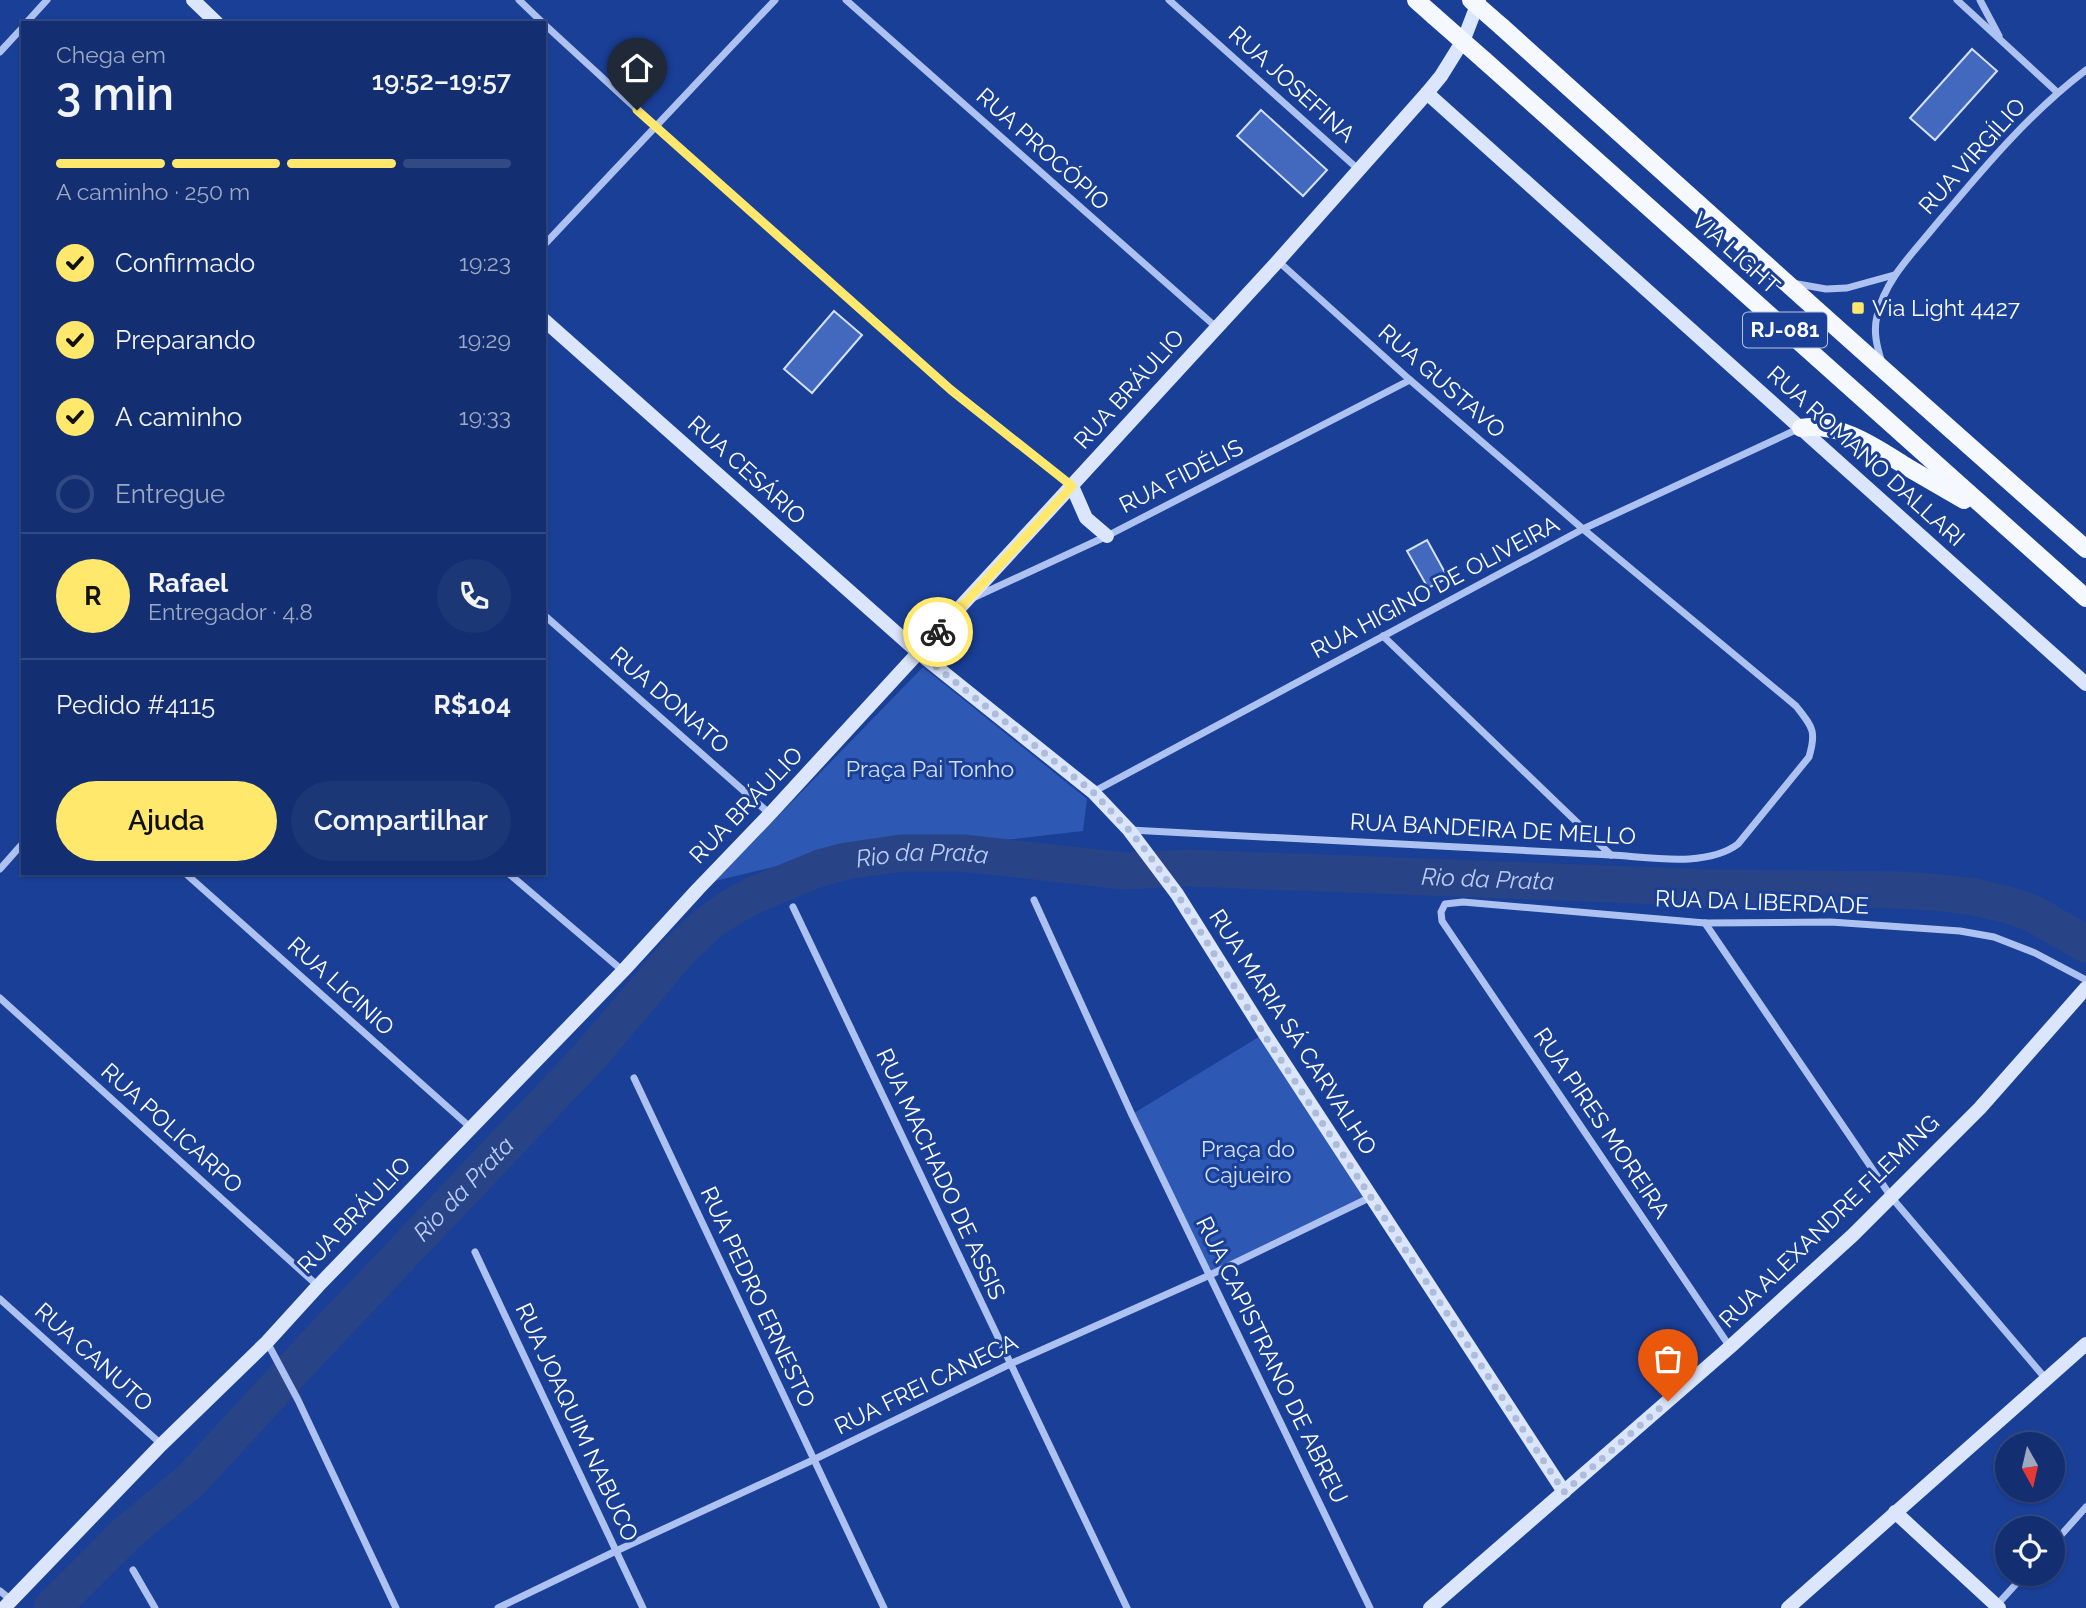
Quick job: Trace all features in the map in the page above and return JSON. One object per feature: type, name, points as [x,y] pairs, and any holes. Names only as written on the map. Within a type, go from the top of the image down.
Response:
[{"type":"main road","name":"VIA LIGHT","points":[[1416,0],[2086,598]]},
{"type":"main road","name":"VIA LIGHT","points":[[1471,0],[2086,549]]},
{"type":"main road","points":[[1801,428],[1810,426],[1833,429],[1861,439],[2000,521]]},
{"type":"street","points":[[28,21],[47,0]]},
{"type":"street","points":[[192,0],[216,21]]},
{"type":"street","points":[[519,0],[542,21]]},
{"type":"street","points":[[546,244],[775,0]]},
{"type":"street","name":"RUA PROCÓPIO","points":[[846,0],[1216,327]]},
{"type":"street","name":"RUA JOSEFINA","points":[[1169,0],[1359,170]]},
{"type":"street","name":"RUA BRÁULIO","points":[[5,1600],[267,1342],[622,971],[919,653],[1278,261],[1427,93],[1464,39],[1479,0]]},
{"type":"street","points":[[1957,0],[2057,92]]},
{"type":"street","points":[[1980,0],[2002,42]]},
{"type":"street","points":[[546,25],[656,127],[951,390],[1072,486],[1086,518],[1107,536]]},
{"type":"street","points":[[0,52],[21,29]]},
{"type":"street","name":"RUA VIRGÍLIO","points":[[1884,371],[1877,348],[1875,327],[1880,305],[1894,275],[1972,182],[2057,92],[2086,70]]},
{"type":"street","name":"RUA ROMANO DALLARI","points":[[1427,93],[2086,684]]},
{"type":"street","name":"RUA GUSTAVO","points":[[1278,261],[1410,380],[1583,529],[1796,706],[1810,724],[1814,740],[1809,757]]},
{"type":"street","points":[[1788,283],[1826,289],[1847,288],[1894,275]]},
{"type":"street","name":"RUA CESÁRIO","points":[[546,322],[919,653]]},
{"type":"street","name":"RUA FIDÉLIS","points":[[967,600],[1107,536],[1410,380]]},
{"type":"street","name":"RUA HIGINO DE OLIVEIRA","points":[[1093,792],[1583,529],[1801,428]]},
{"type":"street","name":"RUA DONATO","points":[[546,617],[770,814]]},
{"type":"street","points":[[1383,636],[1611,855]]},
{"type":"street","name":"RUA MARIA SÁ CARVALHO","points":[[919,653],[1093,792],[1146,851],[1177,894],[1262,1031],[1564,1492]]},
{"type":"street","name":"RUA BANDEIRA DE MELLO","points":[[1129,830],[1706,858],[1722,854],[1738,844],[1809,757]]},
{"type":"street","points":[[0,869],[21,845]]},
{"type":"street","name":"RUA LICINIO","points":[[187,875],[470,1127]]},
{"type":"street","points":[[510,875],[622,971]]},
{"type":"street","name":"RUA CAPISTRANO DE ABREU","points":[[1034,900],[1132,1115],[1370,1608]]},
{"type":"street","name":"RUA DA LIBERDADE","points":[[1442,922],[1441,912],[1445,904],[1463,902],[1705,923],[1831,922],[1960,931],[1994,937],[2035,953],[2086,981]]},
{"type":"street","name":"RUA MACHADO DE ASSIS","points":[[793,907],[1127,1608]]},
{"type":"street","name":"RUA PIRES MOREIRA","points":[[1442,922],[1730,1347]]},
{"type":"street","points":[[1705,923],[1892,1198],[2046,1379]]},
{"type":"street","name":"RUA ALEXANDRE FLEMING","points":[[1430,1608],[1730,1347],[1892,1198],[1980,1108],[2086,988]]},
{"type":"street","name":"RUA POLICARPO","points":[[0,998],[318,1286]]},
{"type":"street","name":"RUA PEDRO ERNESTO","points":[[634,1078],[884,1608]]},
{"type":"street","name":"RUA FREI CANECA","points":[[498,1608],[813,1461],[1010,1364],[1210,1275],[1373,1197]]},
{"type":"street","name":"RUA JOAQUIM NABUCO","points":[[475,1251],[643,1608]]},
{"type":"street","name":"RUA CANUTO","points":[[0,1298],[162,1445]]},
{"type":"street","points":[[267,1342],[298,1400],[396,1608]]},
{"type":"street","points":[[1788,1608],[2086,1343]]},
{"type":"street","points":[[2065,1531],[2086,1507]]},
{"type":"street","points":[[1895,1512],[1997,1607],[2015,1586]]},
{"type":"street","points":[[133,1570],[155,1608]]},
{"type":"green space","name":"Praça Pai Tonho","points":[[923,667],[1087,799],[1083,831],[989,842],[904,843],[841,851],[715,881]]},
{"type":"green space","name":"Praça do Cajueiro","points":[[1262,1035],[1367,1196],[1209,1272],[1134,1113]]},
{"type":"building","points":[[1972,49],[1997,71],[1935,140],[1910,118]]},
{"type":"building","points":[[1261,110],[1327,170],[1303,196],[1237,136]]},
{"type":"building","points":[[834,311],[862,335],[812,393],[784,369]]},
{"type":"building","points":[[1427,540],[1448,578],[1428,588],[1407,551]]},
{"type":"waterway","name":"Rio da Prata","points":[[52,1608],[128,1532],[191,1480],[589,1057],[679,951],[706,925],[730,908],[754,895],[820,868],[901,853],[963,853],[1125,871],[1188,868],[1714,888],[1901,890],[1974,897],[2005,904],[2032,913],[2086,944]]},
{"type":"way so far","points":[[938,632],[919,653],[1093,792],[1146,851],[1177,894],[1262,1031],[1564,1492],[1668,1401]]},
{"type":"place","name":"Via Light 4427","points":[[1858,308]]},
{"type":"route","points":[[637,110],[951,390],[1072,486],[938,632]]}]
